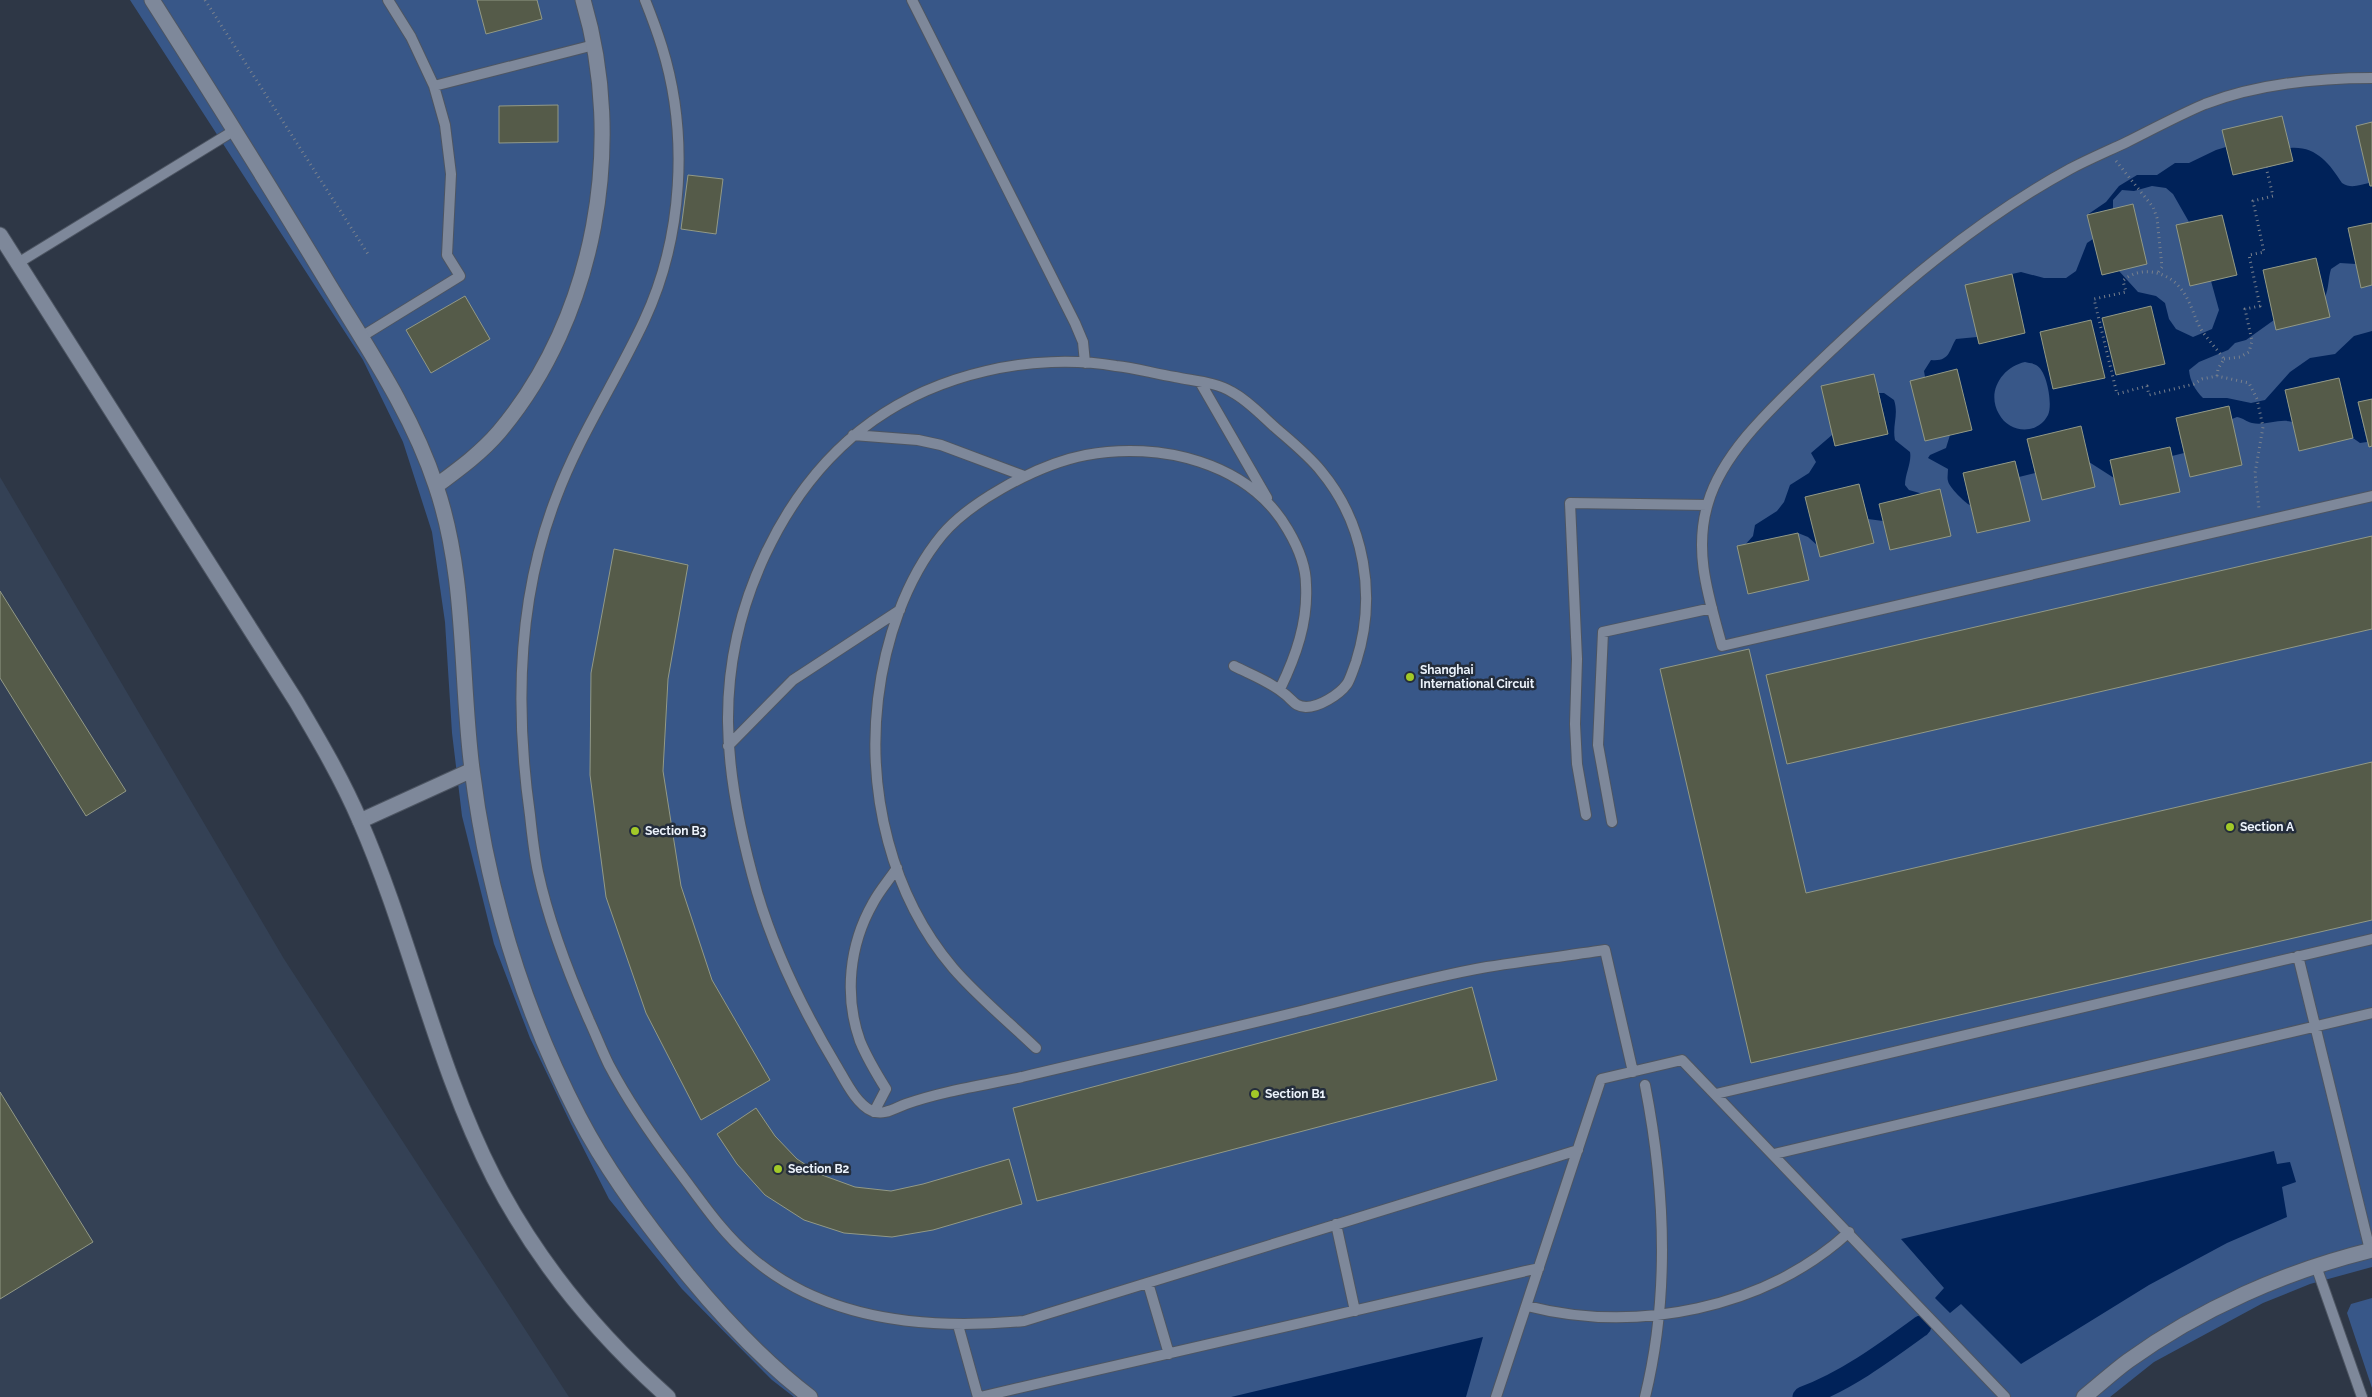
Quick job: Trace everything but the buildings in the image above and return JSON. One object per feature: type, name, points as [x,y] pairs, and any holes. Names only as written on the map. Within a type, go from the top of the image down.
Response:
[{"type":"street","points":[[152,0],[235,130],[361,337],[413,427],[436,486],[448,526],[456,570],[472,770],[490,868],[506,936],[526,997],[550,1059],[580,1120],[617,1180],[654,1232],[724,1319],[783,1376],[810,1397]]},
{"type":"street","points":[[436,486],[471,460],[499,432],[526,396],[572,304],[591,241],[601,172],[601,100],[594,45],[583,0]]},
{"type":"street","points":[[0,235],[296,701],[333,765],[360,821],[448,1072],[494,1178],[525,1231],[568,1292],[609,1340],[668,1397]]},
{"type":"street","points":[[360,821],[472,770]]},
{"type":"street","points":[[2084,1397],[2128,1361],[2187,1324],[2245,1294],[2316,1266],[2371,1250]]},
{"type":"lane","points":[[361,337],[460,276],[447,255],[451,174],[445,125],[434,86],[411,37],[388,0]]},
{"type":"lane","points":[[645,0],[663,49],[672,88],[678,150],[672,232],[664,267],[651,305],[581,438],[556,497],[535,565],[523,651],[520,720],[524,771],[537,869],[556,939],[569,974],[608,1064],[664,1151],[723,1230],[752,1259],[794,1286],[832,1304],[872,1316],[908,1322],[958,1325],[1024,1321],[1578,1150]]},
{"type":"lane","points":[[912,0],[1075,323],[1083,342],[1085,362]]},
{"type":"lane","points":[[434,86],[594,45]]},
{"type":"lane","points":[[2372,78],[2316,79],[2279,85],[2206,104],[2070,170],[1980,226],[1939,256],[1889,298],[1831,351],[1759,423],[1732,456],[1716,482],[1707,504],[1701,550],[1704,576],[1722,646],[2372,496]]},
{"type":"lane","points":[[18,263],[235,130]]},
{"type":"lane","points":[[1234,666],[1280,689],[1300,706],[1308,707],[1326,700],[1345,688],[1348,682],[1363,634],[1366,596],[1363,558],[1352,520],[1344,504],[1325,475],[1312,461],[1232,391],[1200,382],[1085,362],[1008,366],[945,383],[886,410],[853,434],[842,445],[785,518],[765,553],[750,589],[734,641],[726,713],[728,746],[746,852],[776,947],[794,990],[848,1086],[861,1102],[874,1112],[882,1114],[926,1098],[1171,1043],[1421,981],[1482,968],[1605,950],[1633,1072]]},
{"type":"lane","points":[[1200,382],[1293,539],[1302,559],[1306,582],[1306,610],[1301,638],[1292,664],[1280,689]]},
{"type":"lane","points":[[853,434],[918,440],[941,445],[1024,476]]},
{"type":"lane","points":[[1036,1048],[949,962],[931,940],[913,908],[897,868],[881,814],[875,768],[875,725],[880,684],[900,610],[910,584],[928,553],[944,532],[967,511],[1024,476],[1065,460],[1088,455],[1120,452],[1154,453],[1186,458],[1210,465],[1235,476],[1271,504]]},
{"type":"lane","points":[[1586,815],[1577,764],[1574,724],[1577,650],[1570,503],[1707,504]]},
{"type":"lane","points":[[1612,822],[1598,745],[1603,632],[1712,608]]},
{"type":"lane","points":[[728,746],[793,680],[900,610]]},
{"type":"lane","points":[[874,1112],[886,1089],[860,1040],[851,995],[851,974],[854,952],[863,923],[873,902],[897,868]]},
{"type":"lane","points":[[1716,1094],[2372,939]]},
{"type":"lane","points":[[2298,956],[2371,1250]]},
{"type":"lane","points":[[1774,1154],[2372,1013]]},
{"type":"lane","points":[[1496,1397],[1601,1080],[1682,1060],[1849,1232],[2005,1397]]},
{"type":"lane","points":[[1645,1085],[1653,1126],[1661,1198],[1661,1274],[1658,1314],[1645,1397]]},
{"type":"lane","points":[[1336,1224],[1355,1311]]},
{"type":"lane","points":[[1527,1306],[1573,1315],[1604,1317],[1658,1314],[1716,1304],[1765,1287],[1832,1248],[1849,1232]]},
{"type":"lane","points":[[2316,1266],[2362,1397]]},
{"type":"lane","points":[[958,1325],[979,1397],[1539,1268]]},
{"type":"lane","points":[[1148,1283],[1169,1354]]},
{"type":"path","points":[[205,0],[368,254]]},
{"type":"path","points":[[2223,357],[2240,357],[2249,352],[2252,341],[2245,309],[2260,306],[2250,255],[2264,252],[2252,201],[2273,196],[2266,167]]},
{"type":"path","points":[[2126,173],[2153,207],[2157,218],[2162,267],[2157,274]]},
{"type":"path","points":[[2223,357],[2202,331],[2182,290],[2167,276],[2148,271],[2130,275],[2123,281],[2126,292],[2094,299],[2117,394],[2148,386],[2150,395],[2194,384],[2202,378],[2217,376],[2250,383],[2257,399],[2263,427],[2254,474],[2260,522]]},
{"type":"path","points":[[2217,376],[2223,357]]},
{"type":"shaded area","name":"Shanghai International Circuit","points":[[130,0],[2372,0],[2372,1267],[2310,1284],[2263,1303],[2154,1362],[2110,1397],[794,1397],[772,1380],[682,1289],[609,1199],[530,1038],[494,944],[462,816],[452,733],[445,622],[432,532],[403,442],[363,360]]},
{"type":"shaded area","points":[[2226,147],[2234,175],[2293,161],[2290,148],[2299,148],[2314,153],[2327,163],[2345,185],[2352,186],[2369,183],[2372,186],[2372,223],[2348,229],[2356,264],[2340,263],[2331,269],[2325,297],[2316,258],[2263,270],[2274,320],[2246,340],[2235,343],[2228,350],[2199,362],[2189,370],[2193,385],[2203,398],[2227,398],[2251,403],[2265,400],[2290,372],[2310,358],[2335,354],[2354,336],[2372,331],[2372,399],[2358,402],[2367,442],[2360,443],[2353,438],[2338,378],[2285,390],[2292,422],[2283,421],[2257,424],[2237,417],[2232,419],[2228,406],[2176,418],[2184,453],[2172,456],[2170,447],[2110,460],[2114,478],[2089,462],[2027,439],[2035,473],[2019,477],[2015,461],[1963,473],[1970,505],[1968,504],[1949,484],[1948,469],[1928,458],[1930,455],[1946,448],[1950,435],[1972,430],[1925,377],[1924,371],[1931,360],[1945,357],[1956,339],[1977,337],[1979,343],[2025,333],[2012,274],[2021,272],[2044,278],[2066,278],[2076,271],[2087,243],[2093,239],[2102,275],[2119,271],[2138,292],[2156,296],[2165,303],[2169,319],[2176,329],[2193,337],[2212,329],[2219,310],[2211,281],[2236,275],[2222,215],[2189,222],[2173,194],[2166,188],[2152,186],[2134,191],[2122,190],[2113,200],[2113,209],[2087,215],[2106,202],[2119,186],[2137,175],[2157,175],[2175,163],[2189,163]],"holes":[[[2025,362],[2040,368],[2046,380],[2050,404],[2048,415],[2043,422],[2030,429],[2016,428],[2009,425],[1999,414],[1995,406],[1994,397],[1995,389],[2003,375],[2009,369]]]},
{"type":"shaded area","points":[[1879,393],[1884,393],[1894,400],[1896,410],[1895,440],[1910,452],[1905,485],[1909,490],[1923,494],[1883,521],[1868,519],[1859,484],[1806,497],[1817,545],[1808,537],[1798,533],[1745,545],[1753,536],[1755,525],[1777,511],[1784,502],[1790,485],[1809,473],[1816,462],[1811,453],[1832,435],[1835,446],[1888,434]]},
{"type":"shaded area","points":[[0,477],[284,959],[569,1397],[0,1397]]},
{"type":"shaded area","points":[[2274,1151],[2277,1164],[2290,1162],[2296,1182],[2282,1187],[2287,1217],[2227,1243],[2149,1285],[2021,1364],[1961,1304],[1950,1313],[1935,1298],[1944,1288],[1901,1239]]},
{"type":"shaded area","points":[[2372,1298],[2372,1388],[2347,1313],[2351,1304]]},
{"type":"shaded area","points":[[1483,1337],[1466,1397],[1231,1397]]},
{"type":"waterway","points":[[1803,1397],[1849,1375],[1921,1326]]},
{"type":"place","name":"Shanghai International Circuit","points":[[1410,677]]},
{"type":"place","name":"Section A","points":[[2230,827]]},
{"type":"place","name":"Section B3","points":[[635,831]]},
{"type":"place","name":"Section B1","points":[[1255,1094]]},
{"type":"place","name":"Section B2","points":[[778,1169]]}]
